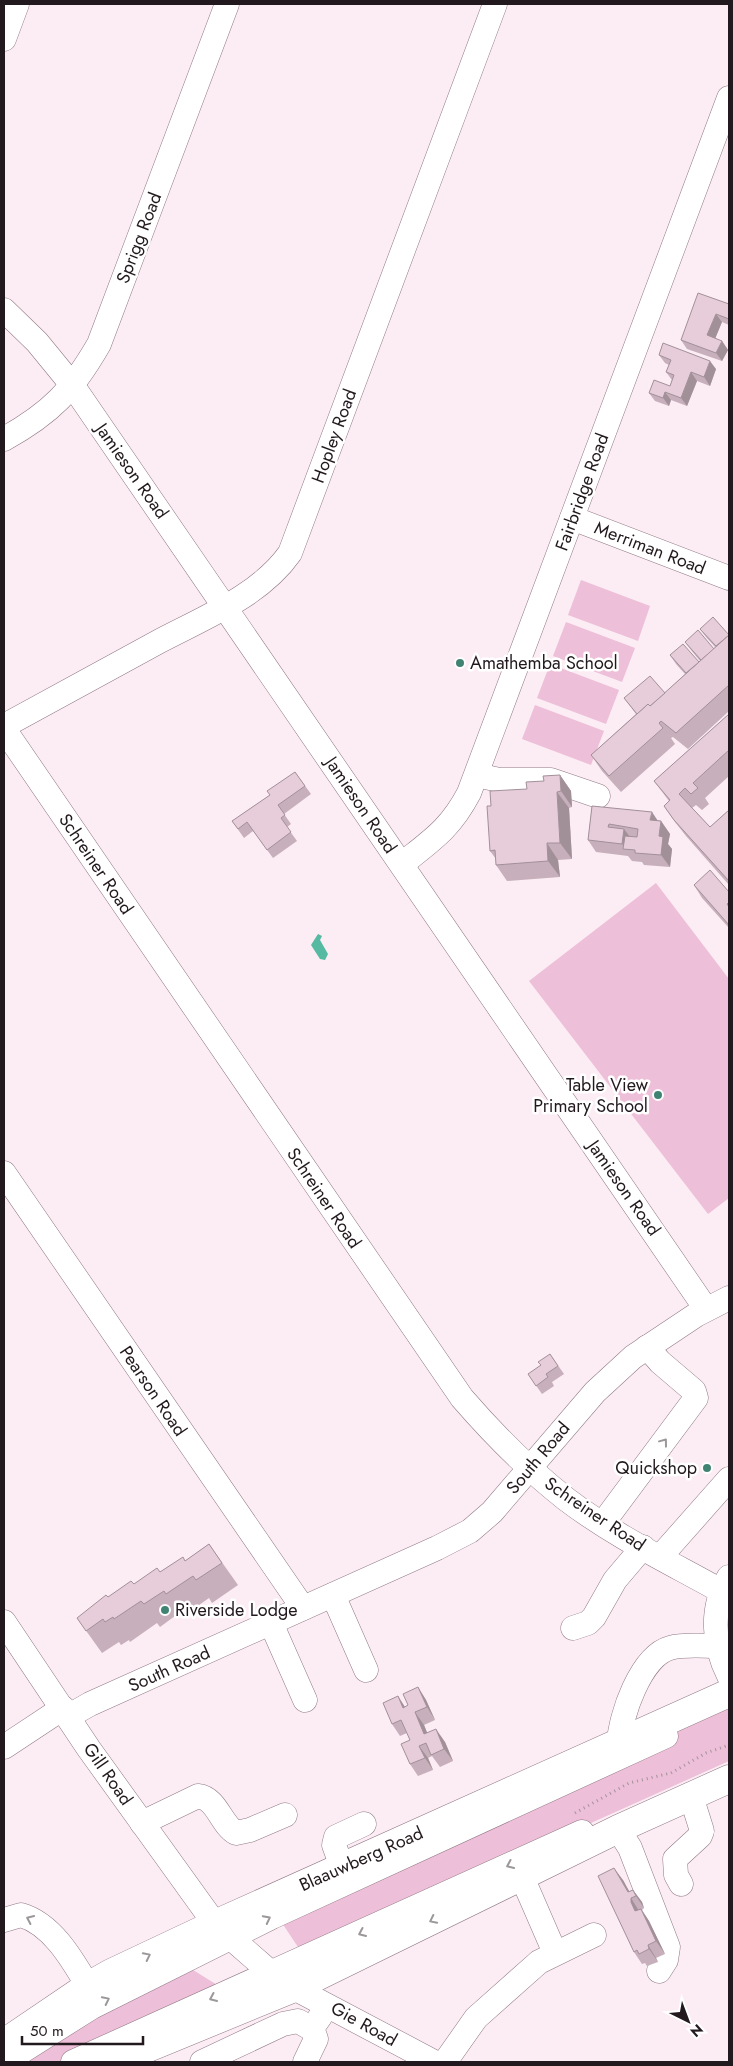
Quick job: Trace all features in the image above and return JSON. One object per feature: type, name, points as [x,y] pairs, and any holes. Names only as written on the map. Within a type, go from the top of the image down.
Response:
[{"type":"main road","name":"Blaauwberg Road","points":[[4,2043],[88,1986],[223,1931],[342,1867],[729,1693]]},
{"type":"main road","points":[[114,2062],[294,1988],[618,1829],[729,1779]]},
{"type":"street","points":[[4,39],[17,4]]},
{"type":"street","name":"Sprigg Road","points":[[4,439],[29,425],[56,405],[73,386],[99,344],[227,4]]},
{"type":"street","name":"Hopley Road","points":[[4,727],[225,606],[263,583],[279,568],[290,553],[495,4]]},
{"type":"street","name":"Fairbridge Road","points":[[402,864],[431,842],[458,814],[477,775],[729,98]]},
{"type":"street","name":"Jamieson Road","points":[[4,310],[37,342],[73,386],[706,1309]]},
{"type":"street","name":"Merriman Road","points":[[572,518],[729,578]]},
{"type":"street","name":"Schreiner Road","points":[[4,727],[462,1398],[503,1445],[567,1500],[652,1552],[725,1584]]},
{"type":"street","points":[[477,775],[499,780],[550,780],[598,796]]},
{"type":"street","name":"Pearson Road","points":[[4,1173],[302,1608]]},
{"type":"street","name":"South Road","points":[[4,1746],[66,1712],[90,1704],[271,1623],[438,1548],[470,1531],[492,1512],[595,1392],[647,1347],[706,1309],[729,1298]]},
{"type":"street","points":[[603,1523],[696,1398],[694,1392],[660,1362],[647,1347]]},
{"type":"street","points":[[573,1628],[584,1625],[594,1617],[620,1573],[652,1552],[729,1479]]},
{"type":"street","points":[[725,1584],[716,1617],[716,1646],[729,1676]]},
{"type":"street","points":[[333,1594],[366,1670]]},
{"type":"street","name":"Gill Road","points":[[4,1622],[142,1823],[223,1931],[270,1972]]},
{"type":"street","points":[[271,1623],[306,1700]]},
{"type":"street","points":[[619,1742],[621,1722],[637,1682],[654,1660],[670,1648],[716,1646]]},
{"type":"street","points":[[5,2062],[92,2006],[223,1931],[272,1917],[729,1707]]},
{"type":"street","points":[[73,2062],[729,1766]]},
{"type":"street","points":[[142,1823],[198,1796],[210,1802],[230,1829],[236,1833],[250,1830],[285,1815]]},
{"type":"street","points":[[681,1884],[676,1875],[675,1859],[700,1836],[702,1831],[690,1796]]},
{"type":"street","points":[[342,1867],[334,1845],[336,1837],[364,1824]]},
{"type":"street","points":[[618,1829],[630,1848],[668,1947],[666,1960],[659,1971]]},
{"type":"street","points":[[522,1877],[554,1953]]},
{"type":"street","points":[[4,1920],[21,1915],[38,1923],[64,1950],[88,1986]]},
{"type":"street","points":[[450,2054],[476,2018],[539,1962],[594,1935]]},
{"type":"street","name":"Gie Road","points":[[270,1972],[294,1988],[434,2062]]},
{"type":"street","points":[[312,2029],[328,2005]]},
{"type":"street","points":[[202,2062],[283,2024],[298,2021],[312,2029],[316,2040],[305,2062]]},
{"type":"shaded area","points":[[581,580],[650,606],[638,641],[568,615]]},
{"type":"shaded area","points":[[566,622],[635,648],[622,682],[553,656]]},
{"type":"shaded area","points":[[550,664],[619,690],[606,724],[537,698]]},
{"type":"shaded area","points":[[535,705],[604,731],[591,765],[522,739]]},
{"type":"shaded area","points":[[656,883],[729,979],[729,1198],[708,1214],[529,981]]},
{"type":"shaded area","points":[[318,934],[322,936],[320,940],[328,954],[325,960],[320,959],[311,945]]},
{"type":"shaded area","points":[[729,1707],[729,1761],[302,1953],[280,1920]]},
{"type":"shaded area","points":[[169,1955],[222,1988],[90,2062],[4,2062]]},
{"type":"building","points":[[698,293],[729,304],[729,319],[716,314],[707,335],[722,341],[716,353],[681,340]]},
{"type":"building","points":[[663,343],[710,361],[704,377],[691,372],[681,398],[665,392],[663,398],[649,393],[654,380],[670,386],[674,375],[666,372],[671,360],[659,355]]},
{"type":"building","points":[[713,617],[729,635],[716,646],[700,629]]},
{"type":"building","points":[[698,630],[714,649],[701,660],[685,642]]},
{"type":"building","points":[[729,635],[729,685],[676,733],[661,721],[659,723],[663,728],[609,776],[591,755],[648,704],[650,706]]},
{"type":"building","points":[[683,644],[699,662],[686,673],[670,655]]},
{"type":"building","points":[[650,676],[665,693],[637,714],[624,698]]},
{"type":"building","points":[[729,714],[729,750],[693,783],[698,788],[691,794],[685,788],[679,794],[710,827],[729,810],[729,881],[674,820],[664,806],[670,800],[654,781]]},
{"type":"building","points":[[295,772],[305,786],[278,805],[285,815],[281,818],[291,832],[267,850],[247,822],[238,829],[232,821],[270,795],[267,791]]},
{"type":"building","points":[[560,775],[561,791],[557,792],[560,843],[547,843],[548,861],[496,865],[495,850],[490,851],[487,806],[491,806],[490,791],[527,789],[526,782],[544,781],[543,776]]},
{"type":"building","points":[[592,806],[652,812],[650,820],[661,821],[659,836],[663,837],[661,855],[635,853],[635,850],[623,849],[625,836],[637,837],[638,829],[609,824],[608,827],[624,829],[622,844],[588,840]]},
{"type":"building","points":[[710,870],[729,892],[729,902],[727,904],[729,907],[729,925],[694,885]]},
{"type":"building","points":[[550,1354],[558,1366],[546,1374],[548,1377],[536,1386],[528,1374],[541,1365],[538,1362]]},
{"type":"building","points":[[209,1544],[222,1563],[196,1580],[193,1576],[166,1594],[164,1591],[144,1604],[141,1601],[114,1619],[113,1617],[105,1622],[103,1619],[86,1631],[77,1618],[106,1595],[108,1597],[131,1581],[134,1584],[157,1568],[160,1572],[183,1557],[185,1561]]},
{"type":"building","points":[[418,1687],[427,1707],[415,1712],[424,1734],[436,1729],[444,1749],[431,1755],[426,1743],[419,1746],[425,1758],[410,1764],[401,1744],[410,1740],[401,1720],[392,1724],[383,1703],[398,1696],[403,1708],[408,1705],[403,1694]]},
{"type":"building","points":[[614,1868],[628,1892],[633,1890],[636,1896],[631,1898],[631,1902],[635,1911],[641,1909],[656,1941],[648,1945],[649,1949],[639,1954],[637,1950],[634,1952],[598,1876]]},
{"type":"place","name":"Amathemba School","points":[[460,663]]},
{"type":"place","name":"Table View Primary School","points":[[658,1095]]},
{"type":"place","name":"Quickshop","points":[[707,1468]]},
{"type":"place","name":"Riverside Lodge","points":[[165,1610]]}]
